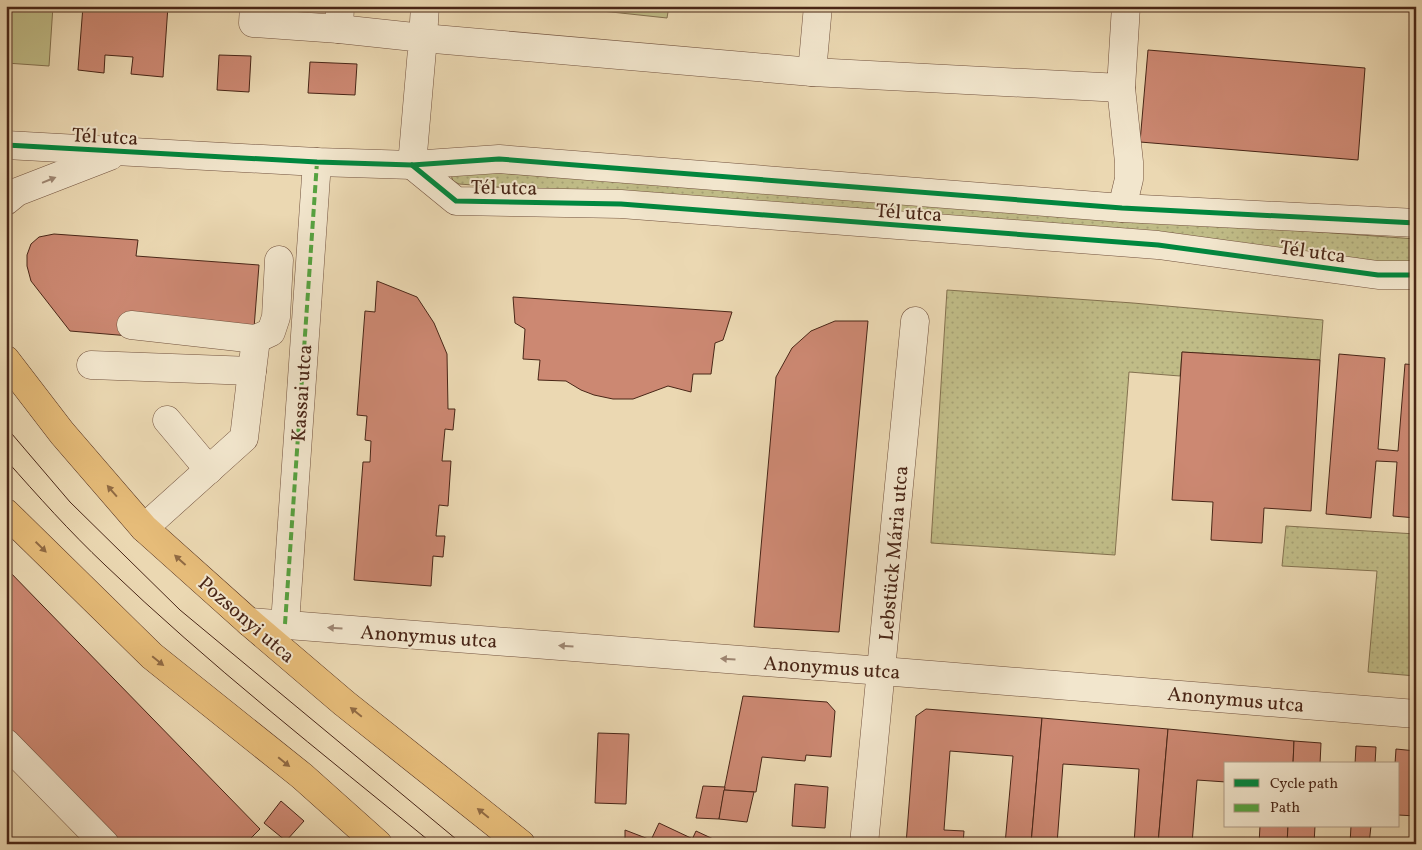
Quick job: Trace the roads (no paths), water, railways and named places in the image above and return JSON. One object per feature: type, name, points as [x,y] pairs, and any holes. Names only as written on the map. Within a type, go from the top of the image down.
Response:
[{"type":"main road","name":"Pozsonyi utca","points":[[6,360],[62,432],[144,528],[249,622],[352,709],[521,844]]},
{"type":"main road","points":[[6,513],[152,656],[302,776],[369,841]]},
{"type":"street","points":[[254,6],[253,23],[340,18],[423,38],[812,72],[1121,88]]},
{"type":"street","points":[[412,165],[425,6]]},
{"type":"street","points":[[812,72],[818,6]]},
{"type":"street","points":[[1122,208],[1129,179],[1121,88],[1126,6]]},
{"type":"street","name":"Tél utca","points":[[12,143],[119,152],[317,162],[412,165],[499,159],[1122,208],[1416,223]]},
{"type":"street","points":[[6,201],[17,192],[119,152]]},
{"type":"street","name":"Kassai utca","points":[[285,624],[317,162]]},
{"type":"street","name":"Tél utca","points":[[412,165],[456,201],[621,204],[1148,244],[1378,275],[1416,275]]},
{"type":"street","points":[[131,325],[256,339],[271,332],[276,318],[279,260]]},
{"type":"street","name":"Lebstück Mária utca","points":[[864,844],[915,321]]},
{"type":"street","points":[[144,528],[244,438],[256,339]]},
{"type":"street","points":[[91,365],[252,371]]},
{"type":"street","points":[[166,420],[208,470]]},
{"type":"street","name":"Anonymus utca","points":[[249,622],[882,670],[1416,714]]},
{"type":"street","points":[[6,743],[105,844]]},
{"type":"tram line","points":[[6,427],[70,502],[180,610],[462,844]]},
{"type":"tram line","points":[[6,460],[79,540],[184,638],[266,708],[433,844]]}]
